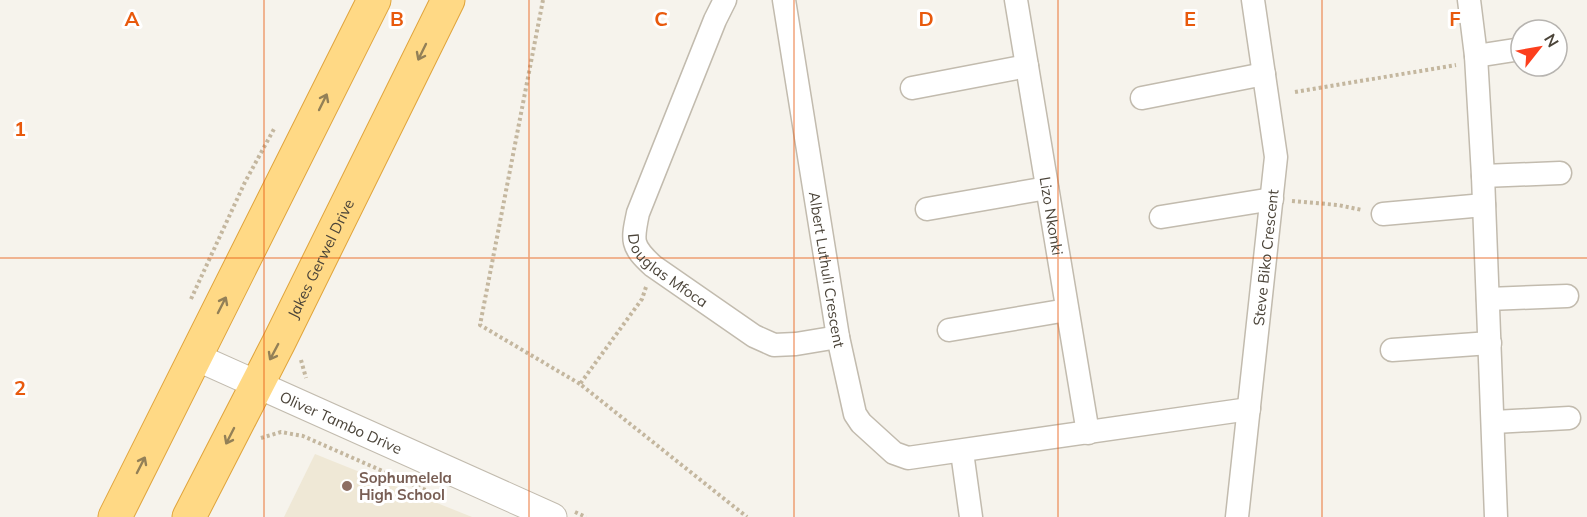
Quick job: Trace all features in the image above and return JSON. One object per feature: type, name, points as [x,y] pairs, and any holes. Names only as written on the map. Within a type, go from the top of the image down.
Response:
[{"type":"highway","points":[[115,517],[374,0]]},
{"type":"highway","name":"Jakes Gerwel Drive","points":[[189,517],[448,0]]},
{"type":"street","name":"Douglas Mfoca","points":[[725,0],[638,213],[633,237],[641,255],[652,266],[754,336],[774,345],[838,337]]},
{"type":"street","name":"Albert Luthuli Crescent","points":[[784,0],[838,337],[855,414],[861,423],[894,453],[908,458],[962,452],[1250,409]]},
{"type":"street","name":"Lizo Nkonki","points":[[1016,0],[1088,433]]},
{"type":"street","name":"Steve Biko Crescent","points":[[1236,517],[1250,409],[1276,157],[1252,0]]},
{"type":"street","points":[[1469,0],[1476,56],[1483,176],[1496,517]]},
{"type":"street","points":[[1476,56],[1509,51]]},
{"type":"street","points":[[912,88],[1027,66]]},
{"type":"street","points":[[1142,98],[1264,74]]},
{"type":"street","points":[[1483,176],[1560,173]]},
{"type":"street","points":[[927,209],[1047,188]]},
{"type":"street","points":[[1161,217],[1272,199]]},
{"type":"street","points":[[1383,214],[1484,205]]},
{"type":"street","points":[[1488,299],[1567,296]]},
{"type":"street","points":[[949,330],[1067,310]]},
{"type":"street","points":[[1392,350],[1490,343]]},
{"type":"street","name":"Oliver Tambo Drive","points":[[196,357],[554,517]]},
{"type":"street","points":[[1494,422],[1569,418]]},
{"type":"street","points":[[962,452],[971,517]]},
{"type":"path","points":[[543,0],[480,325],[580,384],[747,517]]},
{"type":"path","points":[[1294,92],[1453,66],[1476,56]]},
{"type":"path","points":[[190,299],[245,182],[274,129]]},
{"type":"path","points":[[1272,199],[1338,205],[1383,214]]},
{"type":"path","points":[[580,384],[642,299],[652,266]]},
{"type":"path","points":[[261,439],[281,432],[303,435],[455,502]]},
{"type":"shaded area","name":"Sophumelela High School","points":[[315,454],[472,517],[284,517]]},
{"type":"place","name":"Sophumelela High School","points":[[347,486]]}]
